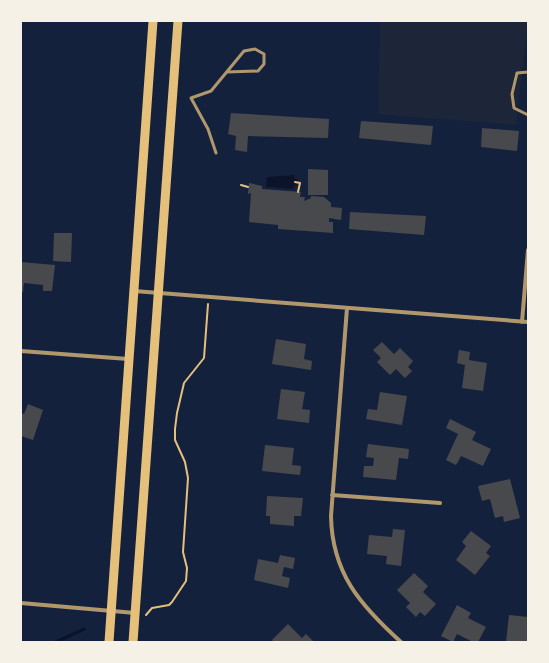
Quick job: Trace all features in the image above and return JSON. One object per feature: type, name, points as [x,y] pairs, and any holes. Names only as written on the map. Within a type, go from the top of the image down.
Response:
[{"type":"main road","points":[[108,642],[153,21]]},
{"type":"main road","points":[[133,642],[178,21]]},
{"type":"street","points":[[522,322],[528,250]]},
{"type":"street","points":[[134,291],[528,322]]},
{"type":"street","points":[[347,308],[332,495],[332,538],[337,560],[342,572],[360,600],[401,642]]},
{"type":"street","points":[[21,351],[129,359]]},
{"type":"street","points":[[332,495],[440,503]]},
{"type":"street","points":[[21,603],[135,613]]},
{"type":"lane","points":[[216,153],[208,129],[191,98],[211,91],[244,51],[255,49],[264,54],[264,64],[258,71],[227,72]]},
{"type":"lane","points":[[528,72],[517,73],[512,94],[514,108],[528,115]]},
{"type":"path","points":[[295,182],[300,183],[298,192]]},
{"type":"path","points":[[241,185],[248,186]]},
{"type":"path","points":[[145,620],[146,614],[152,608],[169,605],[186,580],[187,568],[183,552],[188,478],[185,462],[175,440],[176,413],[184,383],[204,358],[208,297]]},
{"type":"shaded area","points":[[380,21],[528,21],[516,125],[378,114]]},
{"type":"shaded area","points":[[294,175],[295,179],[298,179],[297,186],[295,185],[293,189],[266,187],[267,177]]},
{"type":"building","points":[[231,113],[329,119],[328,138],[248,136],[247,152],[235,150],[236,136],[228,134]]},
{"type":"building","points":[[361,121],[433,126],[431,145],[359,138]]},
{"type":"building","points":[[482,128],[519,131],[517,151],[481,147]]},
{"type":"building","points":[[308,169],[328,170],[328,195],[308,195]]},
{"type":"building","points":[[249,183],[262,186],[262,189],[301,192],[300,197],[305,197],[304,201],[311,198],[311,196],[324,197],[331,203],[331,207],[342,208],[341,220],[329,218],[329,222],[333,222],[333,233],[278,229],[278,225],[249,222],[251,193],[248,194]]},
{"type":"building","points":[[350,212],[426,216],[424,235],[349,229]]},
{"type":"building","points":[[54,233],[72,233],[71,262],[53,261]]},
{"type":"building","points":[[21,262],[55,265],[52,291],[43,291],[43,285],[24,283],[23,292],[21,292]]},
{"type":"building","points":[[276,339],[306,344],[304,359],[312,361],[311,370],[272,364]]},
{"type":"building","points":[[382,342],[394,354],[400,348],[413,361],[408,367],[412,371],[405,378],[396,369],[390,375],[377,362],[381,358],[373,350]]},
{"type":"building","points":[[459,350],[470,352],[469,360],[487,363],[483,391],[462,388],[465,365],[457,363]]},
{"type":"building","points":[[281,389],[305,392],[302,409],[310,410],[309,423],[277,419]]},
{"type":"building","points":[[380,392],[407,396],[402,425],[366,419],[368,409],[377,410]]},
{"type":"building","points":[[28,404],[43,410],[33,440],[21,436],[21,413],[24,414]]},
{"type":"building","points":[[450,419],[476,432],[472,440],[491,449],[483,466],[461,456],[456,465],[446,460],[458,434],[446,428]]},
{"type":"building","points":[[368,444],[409,449],[408,459],[399,458],[396,480],[363,477],[364,466],[373,466],[374,458],[366,457]]},
{"type":"building","points":[[265,445],[294,448],[292,465],[301,466],[300,475],[262,471]]},
{"type":"building","points":[[510,479],[520,518],[504,522],[503,516],[495,518],[490,499],[482,501],[478,486]]},
{"type":"building","points":[[267,496],[303,498],[301,516],[294,516],[294,526],[270,524],[270,516],[266,516]]},
{"type":"building","points":[[393,529],[405,530],[401,566],[386,564],[387,556],[367,554],[369,535],[392,537]]},
{"type":"building","points":[[471,531],[491,546],[486,553],[490,556],[475,575],[456,560],[466,546],[462,542]]},
{"type":"building","points":[[280,555],[295,558],[293,569],[284,567],[282,576],[290,578],[288,588],[254,580],[258,559],[278,563]]},
{"type":"building","points":[[414,573],[428,586],[423,592],[436,604],[425,616],[420,612],[416,617],[406,607],[410,603],[397,590]]},
{"type":"building","points":[[457,605],[471,613],[468,618],[486,627],[478,642],[473,642],[457,634],[453,642],[441,636]]},
{"type":"building","points":[[509,615],[528,617],[528,642],[506,642]]},
{"type":"building","points":[[288,624],[302,638],[306,634],[314,642],[274,642],[272,640]]},
{"type":"waterway","points":[[56,642],[84,629]]}]
